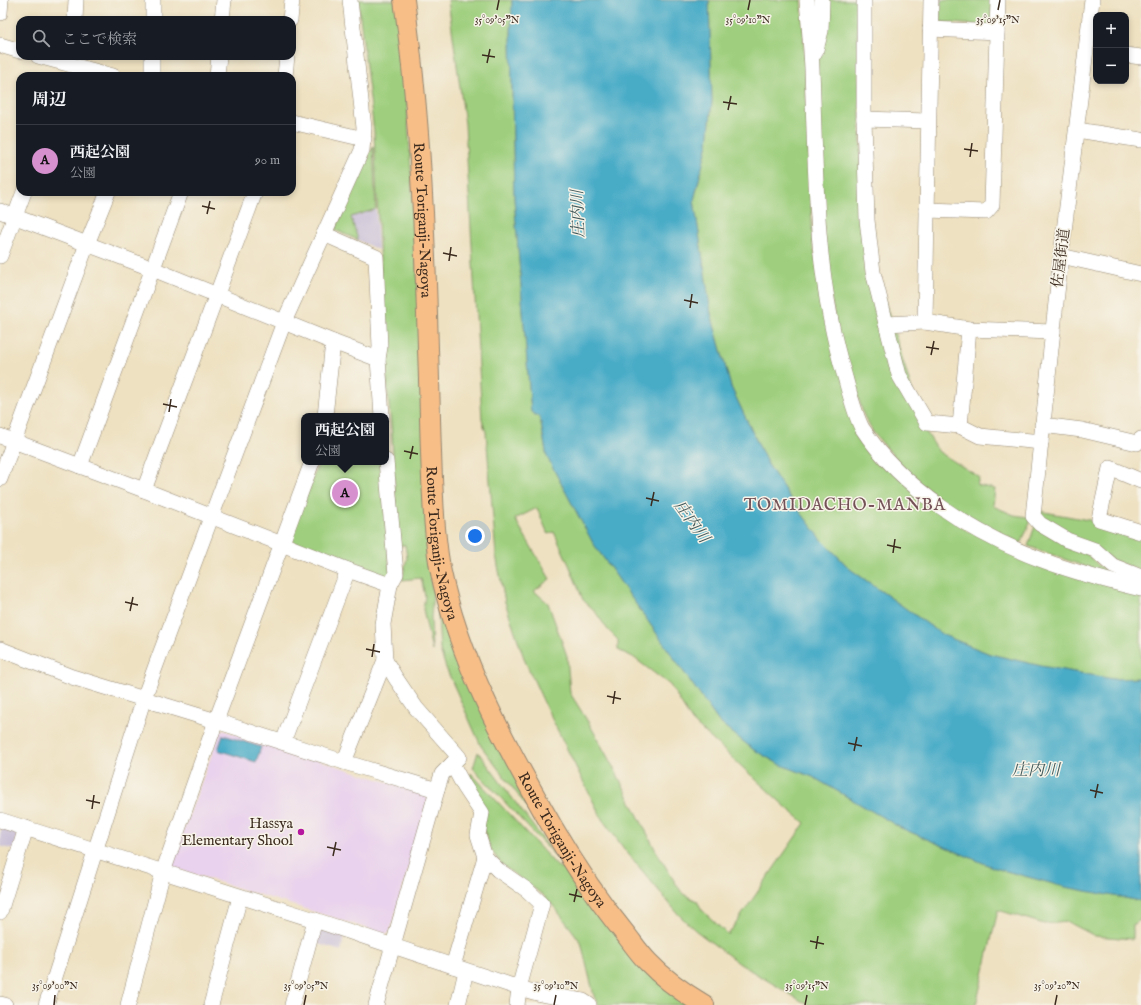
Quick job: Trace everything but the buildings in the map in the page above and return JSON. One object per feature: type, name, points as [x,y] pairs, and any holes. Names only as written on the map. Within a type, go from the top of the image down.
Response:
[{"type":"main road","name":"Route Toriganji-Nagoya","points":[[404,0],[411,50],[420,143],[435,526],[440,568],[457,631],[480,690],[529,786],[574,864],[607,912],[649,963],[682,992],[704,1005]]},
{"type":"street","points":[[0,13],[1,0]]},
{"type":"street","points":[[75,16],[76,0]]},
{"type":"street","points":[[153,16],[154,0]]},
{"type":"street","points":[[222,16],[224,0]]},
{"type":"street","points":[[290,16],[292,0]]},
{"type":"street","points":[[46,1005],[144,698],[284,322],[362,150],[364,128],[350,0]]},
{"type":"street","points":[[808,0],[812,67],[816,199],[822,270],[840,362],[861,426],[881,454],[906,479],[934,503],[975,528],[1015,549],[1042,560],[1089,576],[1141,589]]},
{"type":"street","points":[[812,67],[821,31],[822,0]]},
{"type":"street","points":[[864,0],[864,119],[867,220],[873,272],[899,375],[927,423],[960,426],[980,436],[1041,442]]},
{"type":"street","points":[[925,322],[930,0]]},
{"type":"street","points":[[927,210],[986,212],[992,205],[998,0]]},
{"type":"street","name":"佐屋街道","points":[[1092,0],[1091,51],[1077,130],[1061,256],[1042,425],[1034,516],[1040,524],[1067,540],[1094,550],[1112,566],[1141,577]]},
{"type":"street","points":[[930,29],[997,32]]},
{"type":"street","points":[[0,45],[16,50]]},
{"type":"street","points":[[1129,55],[1141,57]]},
{"type":"street","points":[[51,60],[96,72]]},
{"type":"street","points":[[152,60],[152,72]]},
{"type":"street","points":[[217,72],[219,60]]},
{"type":"street","points":[[285,72],[287,60]]},
{"type":"street","points":[[864,119],[928,121]]},
{"type":"street","points":[[296,123],[364,139]]},
{"type":"street","points":[[1077,130],[1141,140]]},
{"type":"street","points":[[0,256],[23,196]]},
{"type":"street","points":[[0,479],[7,438],[106,196]]},
{"type":"street","points":[[80,466],[180,196]]},
{"type":"street","points":[[144,490],[254,196]]},
{"type":"street","points":[[0,211],[153,269],[332,342],[378,359]]},
{"type":"street","points":[[324,234],[376,257],[380,347],[378,359],[382,413]]},
{"type":"street","points":[[1061,256],[1141,274]]},
{"type":"street","points":[[886,324],[925,322],[969,329],[1053,332]]},
{"type":"street","points":[[960,426],[969,329]]},
{"type":"street","points":[[325,413],[332,342]]},
{"type":"street","points":[[1042,425],[1082,430],[1137,443],[1141,439]]},
{"type":"street","points":[[7,438],[390,585]]},
{"type":"street","points":[[128,1005],[163,872],[216,721],[311,465]]},
{"type":"street","points":[[344,762],[385,660],[383,624],[390,585],[396,574],[386,465]]},
{"type":"street","points":[[1141,482],[1110,468],[1099,519],[1141,532]]},
{"type":"street","points":[[283,742],[348,570]]},
{"type":"street","points":[[0,649],[72,677],[138,698],[144,698],[437,790]]},
{"type":"street","points":[[376,1005],[442,774],[459,757],[416,708],[385,660]]},
{"type":"street","points":[[452,764],[464,786],[482,813],[478,835],[485,857],[498,870],[527,890],[542,904],[519,988],[517,1005]]},
{"type":"street","points":[[0,820],[393,945],[459,969],[519,988],[541,994],[583,1001],[589,1005]]},
{"type":"street","points":[[0,912],[26,828]]},
{"type":"street","points":[[458,1005],[459,969],[485,857]]},
{"type":"street","points":[[211,1005],[240,897]]},
{"type":"street","points":[[292,1005],[315,920]]},
{"type":"street","points":[[0,1004],[5,1005]]},
{"type":"shaded area","points":[[376,209],[378,250],[358,240],[351,217]]},
{"type":"shaded area","name":"Hassya Elementary Shool","points":[[223,730],[425,794],[428,800],[390,932],[385,934],[174,868],[171,864],[220,732]]},
{"type":"shaded area","points":[[2,827],[16,832],[18,836],[14,850],[0,846],[0,834]]},
{"type":"shaded area","points":[[322,929],[345,935],[341,951],[315,943],[318,932]]},
{"type":"green space","points":[[358,0],[396,0],[404,51],[434,560],[430,578],[433,592],[431,618],[432,651],[423,609],[425,596],[421,578],[402,580],[407,558],[405,545],[398,546],[392,437],[384,351],[374,132]]},
{"type":"green space","points":[[448,0],[512,0],[511,35],[514,198],[531,412],[540,418],[547,457],[593,543],[719,722],[754,750],[779,764],[813,777],[901,828],[995,868],[1065,887],[1141,901],[1141,920],[1133,924],[1133,939],[1095,936],[1068,922],[1044,924],[998,910],[976,1005],[808,1005],[740,964],[695,930],[679,915],[625,850],[602,819],[547,709],[525,661],[505,602],[496,555],[486,432],[482,420],[465,124]],"holes":[[[537,508],[548,534],[554,532],[583,600],[594,610],[608,630],[618,640],[618,650],[633,657],[670,685],[692,721],[805,823],[728,935],[702,910],[697,901],[683,894],[676,884],[655,849],[590,725],[570,693],[567,656],[548,603],[534,591],[550,579],[515,519]]]},
{"type":"green space","points":[[709,0],[802,0],[813,247],[860,433],[967,531],[1141,595],[1141,678],[1113,679],[1041,666],[990,654],[943,635],[850,569],[823,541],[794,504],[767,463],[731,387],[711,314],[694,200],[708,143],[712,101]]},
{"type":"green space","points":[[829,0],[857,0],[863,229],[923,427],[939,452],[979,477],[977,485],[995,489],[993,506],[1014,515],[1028,517],[1030,523],[1021,543],[984,526],[949,506],[911,476],[873,432],[864,416],[837,332],[824,254],[815,65]]},
{"type":"green space","points":[[940,0],[992,0],[991,22],[988,26],[939,22]]},
{"type":"green space","points":[[373,146],[376,209],[351,217],[358,240],[335,230]]},
{"type":"green space","points":[[318,465],[381,465],[390,574],[388,578],[293,542],[290,536]]},
{"type":"green space","points":[[1039,511],[1094,521],[1141,536],[1141,571],[1113,560],[1043,520]]},
{"type":"green space","points":[[1035,526],[1087,554],[1099,566],[1141,581],[1100,572],[1028,546]]},
{"type":"green space","points":[[440,590],[562,853],[481,746],[446,668],[440,650],[438,616]]},
{"type":"green space","points":[[478,752],[556,857],[473,768]]},
{"type":"green space","points":[[471,773],[557,866],[574,873],[694,1005],[598,1005],[594,996],[581,942],[556,909],[543,895],[502,865],[491,850],[468,785]]},
{"type":"water","name":"庄内川","points":[[512,0],[709,0],[712,101],[708,143],[694,200],[711,314],[731,387],[767,463],[794,504],[823,541],[850,569],[943,635],[990,654],[1041,666],[1113,679],[1141,678],[1141,901],[1065,887],[995,868],[901,828],[813,777],[779,764],[754,750],[719,722],[593,543],[547,457],[540,418],[531,412],[514,198],[511,35]]},
{"type":"water","points":[[223,735],[261,747],[256,762],[218,750]]},
{"type":"place","name":"西起公園","points":[[345,493]]},
{"type":"place","name":"Hassya Elementary Shool","points":[[301,832]]},
{"type":"district","name":"TOMIDACHO-MANBA","points":[[845,505]]}]
